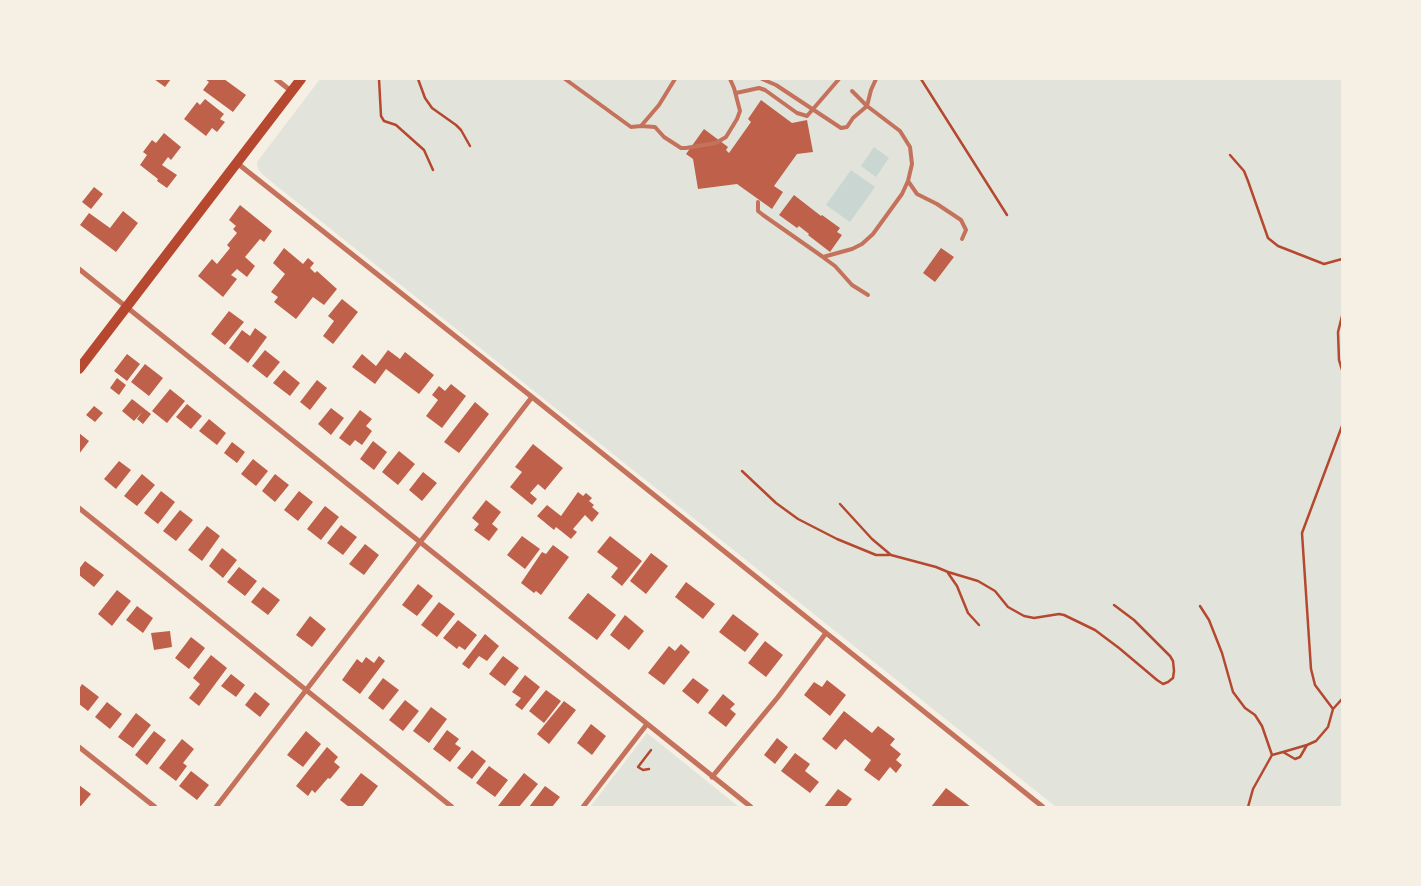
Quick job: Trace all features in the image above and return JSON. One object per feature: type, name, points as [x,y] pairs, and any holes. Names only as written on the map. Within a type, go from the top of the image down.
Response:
[{"type":"main road","points":[[79,369],[301,79]]},
{"type":"street","points":[[276,79],[292,91]]},
{"type":"street","points":[[236,163],[532,397],[1043,807]]},
{"type":"street","points":[[79,269],[750,807]]},
{"type":"street","points":[[216,807],[532,397]]},
{"type":"street","points":[[79,508],[452,807]]},
{"type":"street","points":[[712,777],[778,697],[826,633]]},
{"type":"street","points":[[583,807],[647,724]]},
{"type":"street","points":[[79,746],[154,807]]},
{"type":"lane","points":[[565,79],[631,127],[655,127],[664,137],[681,148],[716,143],[726,138],[738,119],[740,111],[736,92],[730,79]]},
{"type":"lane","points":[[641,126],[659,105],[675,79]]},
{"type":"lane","points":[[762,79],[776,85],[841,128],[847,127],[853,118],[867,106],[876,79]]},
{"type":"lane","points":[[736,92],[759,88],[765,90],[797,113],[807,116],[839,79]]},
{"type":"lane","points":[[823,258],[852,249],[862,244],[873,234],[902,194],[908,181],[912,164],[910,147],[900,131],[852,92]]},
{"type":"lane","points":[[908,181],[917,194],[937,204],[961,220],[966,230],[962,239]]},
{"type":"lane","points":[[758,202],[758,211],[835,266],[852,285],[868,295]]},
{"type":"path","points":[[379,79],[381,116],[384,121],[396,125],[424,150],[433,170]]},
{"type":"path","points":[[418,79],[425,98],[432,108],[456,124],[470,146]]},
{"type":"path","points":[[921,79],[1007,215]]},
{"type":"path","points":[[1230,155],[1244,171],[1268,238],[1278,246],[1324,264],[1342,259]]},
{"type":"path","points":[[1342,316],[1338,332],[1339,360],[1342,370]]},
{"type":"path","points":[[1333,709],[1315,686],[1311,669],[1302,533],[1304,523],[1342,426]]},
{"type":"path","points":[[742,471],[776,503],[798,519],[838,539],[876,555],[891,555],[936,567],[988,585],[1008,607],[1024,616],[1034,618],[1064,615],[1094,630],[1163,684],[1168,682],[1173,678],[1174,671],[1173,661],[1170,656],[1134,620],[1114,605]]},
{"type":"path","points":[[840,504],[872,539],[891,555]]},
{"type":"path","points":[[948,572],[957,586],[968,613],[979,625]]},
{"type":"path","points":[[1200,606],[1209,620],[1222,653],[1233,692],[1244,708],[1258,720],[1272,755]]},
{"type":"path","points":[[1248,807],[1253,789],[1272,755],[1316,741],[1328,727],[1333,709],[1342,698]]},
{"type":"path","points":[[1283,752],[1295,759],[1300,757],[1307,745]]},
{"type":"path","points":[[649,769],[643,770],[638,766],[651,750]]},
{"type":"shaded area","points":[[320,79],[1342,79],[1342,807],[1056,807],[263,175],[258,169],[257,162]]},
{"type":"shaded area","points":[[874,147],[889,158],[876,177],[861,166]]},
{"type":"shaded area","points":[[851,170],[875,187],[850,222],[826,205]]},
{"type":"shaded area","points":[[647,733],[739,807],[590,807]]},
{"type":"building","points":[[154,79],[171,79],[165,87]]},
{"type":"building","points":[[205,79],[224,79],[246,95],[233,112],[203,90],[209,82]]},
{"type":"building","points":[[205,99],[224,114],[220,119],[225,122],[217,132],[212,128],[206,136],[184,119],[197,102],[200,105]]},
{"type":"building","points":[[761,100],[792,123],[807,120],[813,152],[797,154],[774,186],[783,192],[772,209],[737,184],[698,189],[693,159],[686,154],[704,129],[728,147],[726,150],[729,153],[751,122],[748,119]]},
{"type":"building","points":[[164,133],[181,147],[171,160],[168,157],[162,165],[177,175],[167,188],[140,165],[147,155],[143,152],[152,140],[156,143]]},
{"type":"building","points":[[94,187],[103,194],[91,209],[82,202]]},
{"type":"building","points":[[794,195],[840,228],[837,232],[842,235],[830,252],[799,226],[797,228],[779,215]]},
{"type":"building","points":[[240,205],[272,231],[264,242],[260,239],[245,257],[255,266],[247,277],[237,269],[231,275],[237,279],[223,297],[198,276],[212,259],[217,264],[230,248],[227,245],[237,233],[233,229],[236,226],[229,220]]},
{"type":"building","points":[[123,211],[138,223],[116,252],[80,225],[89,213],[110,228]]},
{"type":"building","points":[[284,248],[303,264],[308,258],[314,263],[310,268],[315,273],[317,271],[337,289],[324,305],[313,297],[296,319],[274,302],[278,297],[271,292],[285,274],[273,263]]},
{"type":"building","points":[[941,248],[954,257],[935,282],[923,273]]},
{"type":"building","points":[[342,299],[358,312],[333,344],[323,336],[334,321],[328,316]]},
{"type":"building","points":[[229,311],[244,322],[225,345],[211,334]]},
{"type":"building","points":[[255,328],[267,337],[248,363],[229,348],[242,330],[250,336]]},
{"type":"building","points":[[265,350],[280,362],[267,378],[252,366]]},
{"type":"building","points":[[388,350],[400,359],[405,352],[434,375],[419,394],[386,369],[375,384],[352,367],[362,354],[376,366]]},
{"type":"building","points":[[127,354],[140,364],[127,381],[114,371]]},
{"type":"building","points":[[145,364],[163,378],[149,396],[131,382]]},
{"type":"building","points":[[284,370],[300,383],[290,396],[273,383]]},
{"type":"building","points":[[117,378],[126,385],[119,395],[110,388]]},
{"type":"building","points":[[317,380],[327,388],[310,410],[300,402]]},
{"type":"building","points":[[451,384],[466,396],[442,428],[426,416],[438,400],[432,395],[439,386],[445,391]]},
{"type":"building","points":[[170,389],[185,401],[167,423],[152,411]]},
{"type":"building","points":[[132,399],[151,414],[143,424],[137,419],[142,412],[134,421],[122,411]]},
{"type":"building","points":[[475,402],[489,414],[459,453],[444,442]]},
{"type":"building","points":[[187,404],[202,416],[191,429],[176,417]]},
{"type":"building","points":[[94,406],[103,413],[95,422],[86,415]]},
{"type":"building","points":[[331,408],[344,418],[331,435],[318,424]]},
{"type":"building","points":[[360,410],[372,419],[366,426],[372,431],[362,445],[355,440],[350,446],[339,438]]},
{"type":"building","points":[[209,419],[226,433],[217,445],[199,431]]},
{"type":"building","points":[[79,433],[89,441],[79,454]]},
{"type":"building","points":[[373,441],[387,452],[374,470],[360,459]]},
{"type":"building","points":[[232,442],[245,452],[237,463],[224,453]]},
{"type":"building","points":[[533,444],[563,468],[545,490],[538,484],[530,493],[537,499],[532,505],[510,487],[522,472],[515,467]]},
{"type":"building","points":[[399,451],[415,464],[398,485],[382,472]]},
{"type":"building","points":[[253,459],[268,471],[256,486],[241,474]]},
{"type":"building","points":[[119,461],[131,470],[116,489],[104,479]]},
{"type":"building","points":[[423,472],[437,483],[422,501],[409,490]]},
{"type":"building","points":[[142,474],[155,485],[137,506],[124,496]]},
{"type":"building","points":[[275,474],[289,485],[275,502],[262,491]]},
{"type":"building","points":[[161,491],[175,502],[158,524],[144,513]]},
{"type":"building","points":[[299,491],[313,502],[298,521],[284,510]]},
{"type":"building","points":[[578,492],[583,496],[586,493],[592,498],[589,501],[594,505],[592,507],[599,513],[592,522],[585,515],[573,529],[577,532],[571,539],[556,527],[554,530],[537,516],[547,505],[561,516]]},
{"type":"building","points":[[486,500],[501,512],[492,524],[498,529],[489,541],[474,530],[479,524],[472,518]]},
{"type":"building","points":[[325,506],[339,517],[321,540],[307,529]]},
{"type":"building","points":[[180,510],[193,520],[176,541],[163,531]]},
{"type":"building","points":[[341,525],[357,537],[343,555],[327,543]]},
{"type":"building","points":[[207,526],[220,536],[202,561],[188,550]]},
{"type":"building","points":[[522,536],[540,549],[525,569],[507,555]]},
{"type":"building","points":[[610,536],[642,561],[622,586],[611,577],[618,568],[597,552]]},
{"type":"building","points":[[365,544],[379,555],[364,575],[349,564]]},
{"type":"building","points":[[553,545],[569,557],[541,595],[536,591],[534,593],[521,583],[542,552],[546,554]]},
{"type":"building","points":[[222,548],[237,560],[223,578],[209,566]]},
{"type":"building","points":[[651,553],[668,566],[646,594],[630,581]]},
{"type":"building","points":[[85,561],[104,575],[94,587],[79,575],[79,569]]},
{"type":"building","points":[[239,567],[257,581],[245,596],[227,582]]},
{"type":"building","points":[[686,582],[715,604],[703,619],[675,597]]},
{"type":"building","points":[[418,584],[433,596],[417,616],[402,605]]},
{"type":"building","points":[[263,587],[280,600],[268,615],[251,602]]},
{"type":"building","points":[[117,590],[131,601],[112,626],[98,614]]},
{"type":"building","points":[[588,593],[616,615],[597,640],[568,618]]},
{"type":"building","points":[[439,602],[455,614],[437,637],[421,625]]},
{"type":"building","points":[[137,606],[153,618],[143,633],[126,620]]},
{"type":"building","points":[[733,614],[759,634],[745,652],[719,632]]},
{"type":"building","points":[[625,615],[644,631],[629,650],[610,635]]},
{"type":"building","points":[[310,616],[326,629],[312,647],[296,635]]},
{"type":"building","points":[[458,620],[477,635],[465,650],[459,646],[457,649],[443,638]]},
{"type":"building","points":[[170,631],[172,647],[154,650],[151,633]]},
{"type":"building","points":[[485,634],[499,646],[487,661],[479,656],[469,669],[462,664]]},
{"type":"building","points":[[191,637],[205,648],[189,669],[175,658]]},
{"type":"building","points":[[765,641],[783,655],[766,677],[748,663]]},
{"type":"building","points":[[681,644],[690,652],[664,685],[648,673],[669,646],[675,651]]},
{"type":"building","points":[[211,655],[227,668],[199,706],[189,698],[200,684],[193,678]]},
{"type":"building","points":[[379,656],[385,661],[360,694],[342,680],[357,659],[362,663],[366,657],[374,663]]},
{"type":"building","points":[[503,656],[519,668],[505,686],[489,674]]},
{"type":"building","points":[[231,674],[245,685],[236,697],[221,686]]},
{"type":"building","points":[[525,675],[540,687],[522,710],[515,705],[521,698],[512,692]]},
{"type":"building","points":[[383,678],[399,690],[383,710],[368,698]]},
{"type":"building","points":[[693,678],[709,690],[698,704],[682,691]]},
{"type":"building","points":[[827,680],[846,695],[830,716],[804,695],[814,682],[822,687]]},
{"type":"building","points":[[82,684],[99,697],[88,711],[79,704],[79,689]]},
{"type":"building","points":[[546,690],[561,701],[544,723],[529,711]]},
{"type":"building","points":[[255,692],[270,704],[260,717],[245,705]]},
{"type":"building","points":[[723,694],[735,704],[730,709],[736,714],[726,727],[708,713]]},
{"type":"building","points":[[405,700],[419,711],[403,731],[389,720]]},
{"type":"building","points":[[564,701],[576,710],[549,744],[537,734]]},
{"type":"building","points":[[107,702],[122,714],[110,729],[95,717]]},
{"type":"building","points":[[431,707],[447,719],[429,743],[413,731]]},
{"type":"building","points":[[844,711],[872,733],[878,726],[895,739],[890,745],[901,754],[896,760],[902,765],[896,773],[890,767],[879,781],[864,770],[871,760],[845,739],[836,750],[822,739]]},
{"type":"building","points":[[136,713],[151,725],[133,748],[118,737]]},
{"type":"building","points":[[591,724],[606,736],[592,755],[577,743]]},
{"type":"building","points":[[447,730],[459,739],[455,744],[461,748],[450,762],[433,749]]},
{"type":"building","points":[[154,731],[166,740],[147,765],[135,755]]},
{"type":"building","points":[[306,731],[321,744],[303,767],[287,755]]},
{"type":"building","points":[[777,738],[788,747],[775,764],[764,755]]},
{"type":"building","points":[[182,739],[194,749],[183,763],[187,766],[176,781],[159,768]]},
{"type":"building","points":[[327,747],[338,757],[334,762],[340,767],[315,793],[312,790],[308,796],[296,786]]},
{"type":"building","points":[[472,750],[486,761],[472,779],[457,768]]},
{"type":"building","points":[[795,753],[810,764],[805,771],[819,782],[810,793],[781,771]]},
{"type":"building","points":[[489,766],[508,780],[495,797],[476,783]]},
{"type":"building","points":[[191,771],[209,785],[197,800],[179,786]]},
{"type":"building","points":[[361,773],[378,786],[362,807],[349,807],[340,800]]},
{"type":"building","points":[[524,773],[538,784],[519,807],[499,807],[498,806]]},
{"type":"building","points":[[79,785],[91,794],[80,807],[79,807]]},
{"type":"building","points":[[545,786],[560,797],[552,807],[529,807]]},
{"type":"building","points":[[946,788],[971,807],[931,807]]},
{"type":"building","points":[[838,789],[852,799],[846,807],[824,807]]}]
